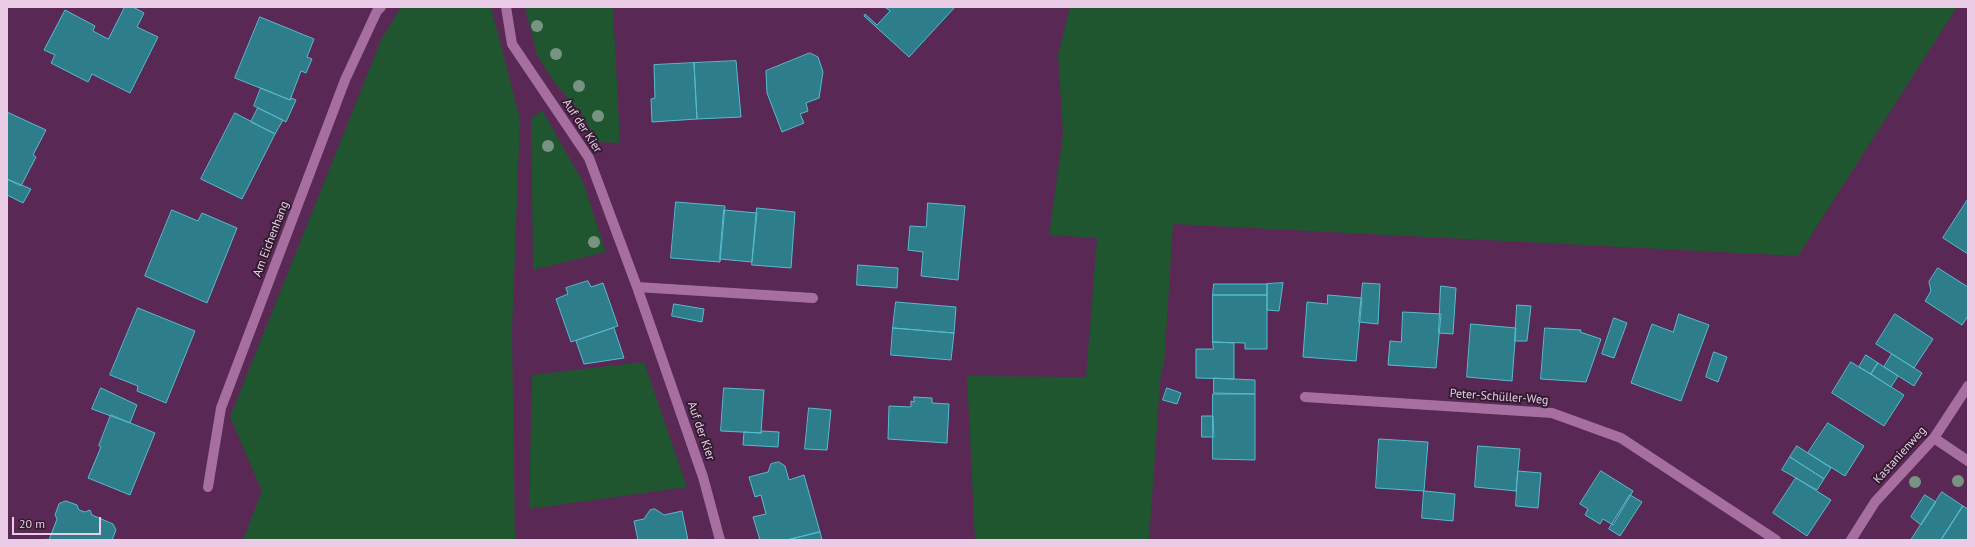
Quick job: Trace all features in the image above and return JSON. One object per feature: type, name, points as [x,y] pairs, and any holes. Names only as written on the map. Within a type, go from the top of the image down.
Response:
[{"type":"street","name":"Am Eichenhang","points":[[208,487],[220,408],[345,80],[377,11],[381,7]]},
{"type":"street","name":"Auf der Kier","points":[[506,7],[512,44],[589,158],[637,287],[703,477],[720,540]]},
{"type":"street","points":[[637,287],[813,298]]},
{"type":"street","name":"Kastanienweg","points":[[1850,540],[1875,502],[1934,438],[1968,386]]},
{"type":"street","name":"Peter-Schüller-Weg","points":[[1305,397],[1552,413],[1621,438],[1776,540]]},
{"type":"street","points":[[1934,438],[1968,461]]},
{"type":"green space","points":[[401,7],[491,7],[520,119],[512,331],[515,540],[243,540],[262,491],[230,417],[381,40]]},
{"type":"green space","points":[[525,7],[613,7],[620,143],[597,142],[583,116],[554,82],[537,55]]},
{"type":"green space","points":[[1070,7],[1957,7],[1798,256],[1173,224],[1164,367],[1161,371],[1149,540],[975,540],[967,376],[1086,377],[1097,238],[1049,235],[1063,134],[1058,55]]},
{"type":"green space","points":[[542,110],[583,182],[606,252],[533,270],[531,119]]},
{"type":"green space","points":[[644,362],[687,487],[529,509],[532,375]]},
{"type":"building","points":[[125,7],[133,7],[144,13],[137,27],[158,37],[130,93],[92,74],[88,82],[51,63],[55,55],[44,50],[65,10],[95,26],[93,31],[108,39]]},
{"type":"building","points":[[885,7],[955,7],[909,57],[864,16],[865,14],[877,25],[890,11]]},
{"type":"building","points":[[260,17],[314,39],[307,57],[312,59],[306,73],[301,71],[290,100],[235,78]]},
{"type":"building","points":[[810,53],[818,57],[823,72],[819,98],[806,103],[808,111],[800,114],[804,123],[782,132],[767,93],[766,71]]},
{"type":"building","points":[[736,61],[741,117],[697,119],[694,63]]},
{"type":"building","points":[[694,63],[697,119],[652,122],[651,99],[655,98],[654,65]]},
{"type":"building","points":[[261,88],[290,100],[291,98],[296,100],[286,122],[254,106]]},
{"type":"building","points":[[258,108],[283,120],[275,134],[251,122]]},
{"type":"building","points":[[7,112],[46,130],[33,155],[36,157],[21,186],[7,179]]},
{"type":"building","points":[[235,113],[275,134],[242,199],[201,179]]},
{"type":"building","points":[[7,179],[31,189],[23,203],[7,195]]},
{"type":"building","points":[[1968,199],[1968,254],[1943,238]]},
{"type":"building","points":[[676,202],[725,206],[720,262],[671,258]]},
{"type":"building","points":[[928,203],[965,206],[958,280],[921,276],[923,252],[908,250],[910,226],[926,227]]},
{"type":"building","points":[[757,208],[795,212],[791,268],[752,265]]},
{"type":"building","points":[[172,210],[198,221],[202,213],[237,228],[207,303],[145,276]]},
{"type":"building","points":[[724,210],[757,213],[752,262],[720,259]]},
{"type":"building","points":[[858,265],[898,268],[897,288],[857,285]]},
{"type":"building","points":[[1938,268],[1968,287],[1968,316],[1962,325],[1925,301],[1931,291],[1929,282]]},
{"type":"building","points":[[588,281],[591,287],[603,283],[618,326],[571,342],[556,299],[568,294],[566,288]]},
{"type":"building","points":[[1283,283],[1279,311],[1267,310],[1267,284]]},
{"type":"building","points":[[1363,283],[1380,284],[1378,324],[1359,322]]},
{"type":"building","points":[[1214,284],[1267,284],[1267,295],[1213,295]]},
{"type":"building","points":[[1441,286],[1456,288],[1453,334],[1439,333]]},
{"type":"building","points":[[1213,295],[1267,295],[1267,349],[1245,349],[1245,343],[1213,342]]},
{"type":"building","points":[[1328,295],[1362,298],[1356,361],[1303,357],[1307,302],[1327,304]]},
{"type":"building","points":[[896,302],[956,307],[954,333],[893,328]]},
{"type":"building","points":[[674,304],[704,309],[702,322],[672,316]]},
{"type":"building","points":[[1517,305],[1531,306],[1527,341],[1515,341]]},
{"type":"building","points":[[138,308],[195,331],[166,403],[137,391],[138,386],[110,375]]},
{"type":"building","points":[[1403,312],[1441,314],[1436,368],[1388,365],[1390,341],[1401,342]]},
{"type":"building","points":[[1679,314],[1709,325],[1681,401],[1631,383],[1652,324],[1673,332]]},
{"type":"building","points":[[1895,314],[1933,339],[1914,368],[1876,344]]},
{"type":"building","points":[[1614,318],[1627,323],[1614,358],[1602,354]]},
{"type":"building","points":[[1471,324],[1516,328],[1512,381],[1467,377]]},
{"type":"building","points":[[614,328],[624,358],[584,364],[576,341]]},
{"type":"building","points":[[893,328],[954,333],[951,360],[891,355]]},
{"type":"building","points":[[1545,328],[1581,330],[1580,332],[1601,339],[1586,382],[1541,379]]},
{"type":"building","points":[[1213,342],[1234,343],[1234,379],[1196,378],[1196,349],[1213,349]]},
{"type":"building","points":[[1714,352],[1727,357],[1718,382],[1706,377]]},
{"type":"building","points":[[1892,354],[1922,373],[1914,386],[1884,367]]},
{"type":"building","points":[[1866,355],[1878,363],[1871,374],[1859,367]]},
{"type":"building","points":[[1851,362],[1904,395],[1884,426],[1832,393]]},
{"type":"building","points":[[1878,363],[1898,376],[1891,387],[1871,374]]},
{"type":"building","points":[[1214,378],[1255,380],[1255,394],[1214,393]]},
{"type":"building","points":[[101,388],[137,405],[130,423],[92,409]]},
{"type":"building","points":[[724,388],[764,390],[761,433],[721,431]]},
{"type":"building","points":[[1167,388],[1181,393],[1177,404],[1163,400]]},
{"type":"building","points":[[1213,394],[1255,394],[1255,460],[1213,459]]},
{"type":"building","points":[[914,397],[932,398],[932,403],[949,404],[947,443],[888,439],[889,406],[911,407],[911,401],[914,402]]},
{"type":"building","points":[[809,408],[831,410],[827,450],[805,449]]},
{"type":"building","points":[[111,415],[155,433],[130,495],[88,478],[101,447],[99,446]]},
{"type":"building","points":[[1202,416],[1213,416],[1214,437],[1202,437]]},
{"type":"building","points":[[1828,423],[1864,446],[1845,476],[1808,453]]},
{"type":"building","points":[[762,431],[779,432],[778,447],[743,445],[744,432],[761,433]]},
{"type":"building","points":[[1379,439],[1428,442],[1424,491],[1376,488]]},
{"type":"building","points":[[1478,446],[1520,449],[1516,491],[1475,487]]},
{"type":"building","points":[[1797,446],[1831,468],[1824,479],[1790,457]]},
{"type":"building","points":[[1790,457],[1824,479],[1817,490],[1782,470]]},
{"type":"building","points":[[779,462],[785,466],[789,480],[804,475],[820,532],[787,540],[760,540],[753,517],[766,514],[761,495],[755,497],[749,477],[768,472],[771,464]]},
{"type":"building","points":[[1518,471],[1541,473],[1538,508],[1516,506]]},
{"type":"building","points":[[1601,471],[1633,491],[1613,525],[1603,519],[1600,524],[1585,515],[1588,509],[1580,504]]},
{"type":"building","points":[[1796,478],[1831,500],[1807,536],[1773,513]]},
{"type":"building","points":[[1424,491],[1455,494],[1453,521],[1422,518]]},
{"type":"building","points":[[1942,492],[1963,506],[1941,540],[1911,540]]},
{"type":"building","points":[[1630,495],[1642,502],[1620,536],[1609,529]]},
{"type":"building","points":[[1925,495],[1936,502],[1921,525],[1911,517]]},
{"type":"building","points":[[66,501],[77,505],[79,510],[85,512],[90,510],[92,515],[113,524],[116,530],[112,540],[49,540],[57,519],[55,515],[59,504]]},
{"type":"building","points":[[1963,506],[1968,509],[1968,540],[1941,540]]},
{"type":"building","points":[[655,509],[664,515],[682,511],[688,540],[638,540],[634,521],[644,519],[650,510]]},
{"type":"building","points":[[820,532],[822,540],[787,540]]}]
